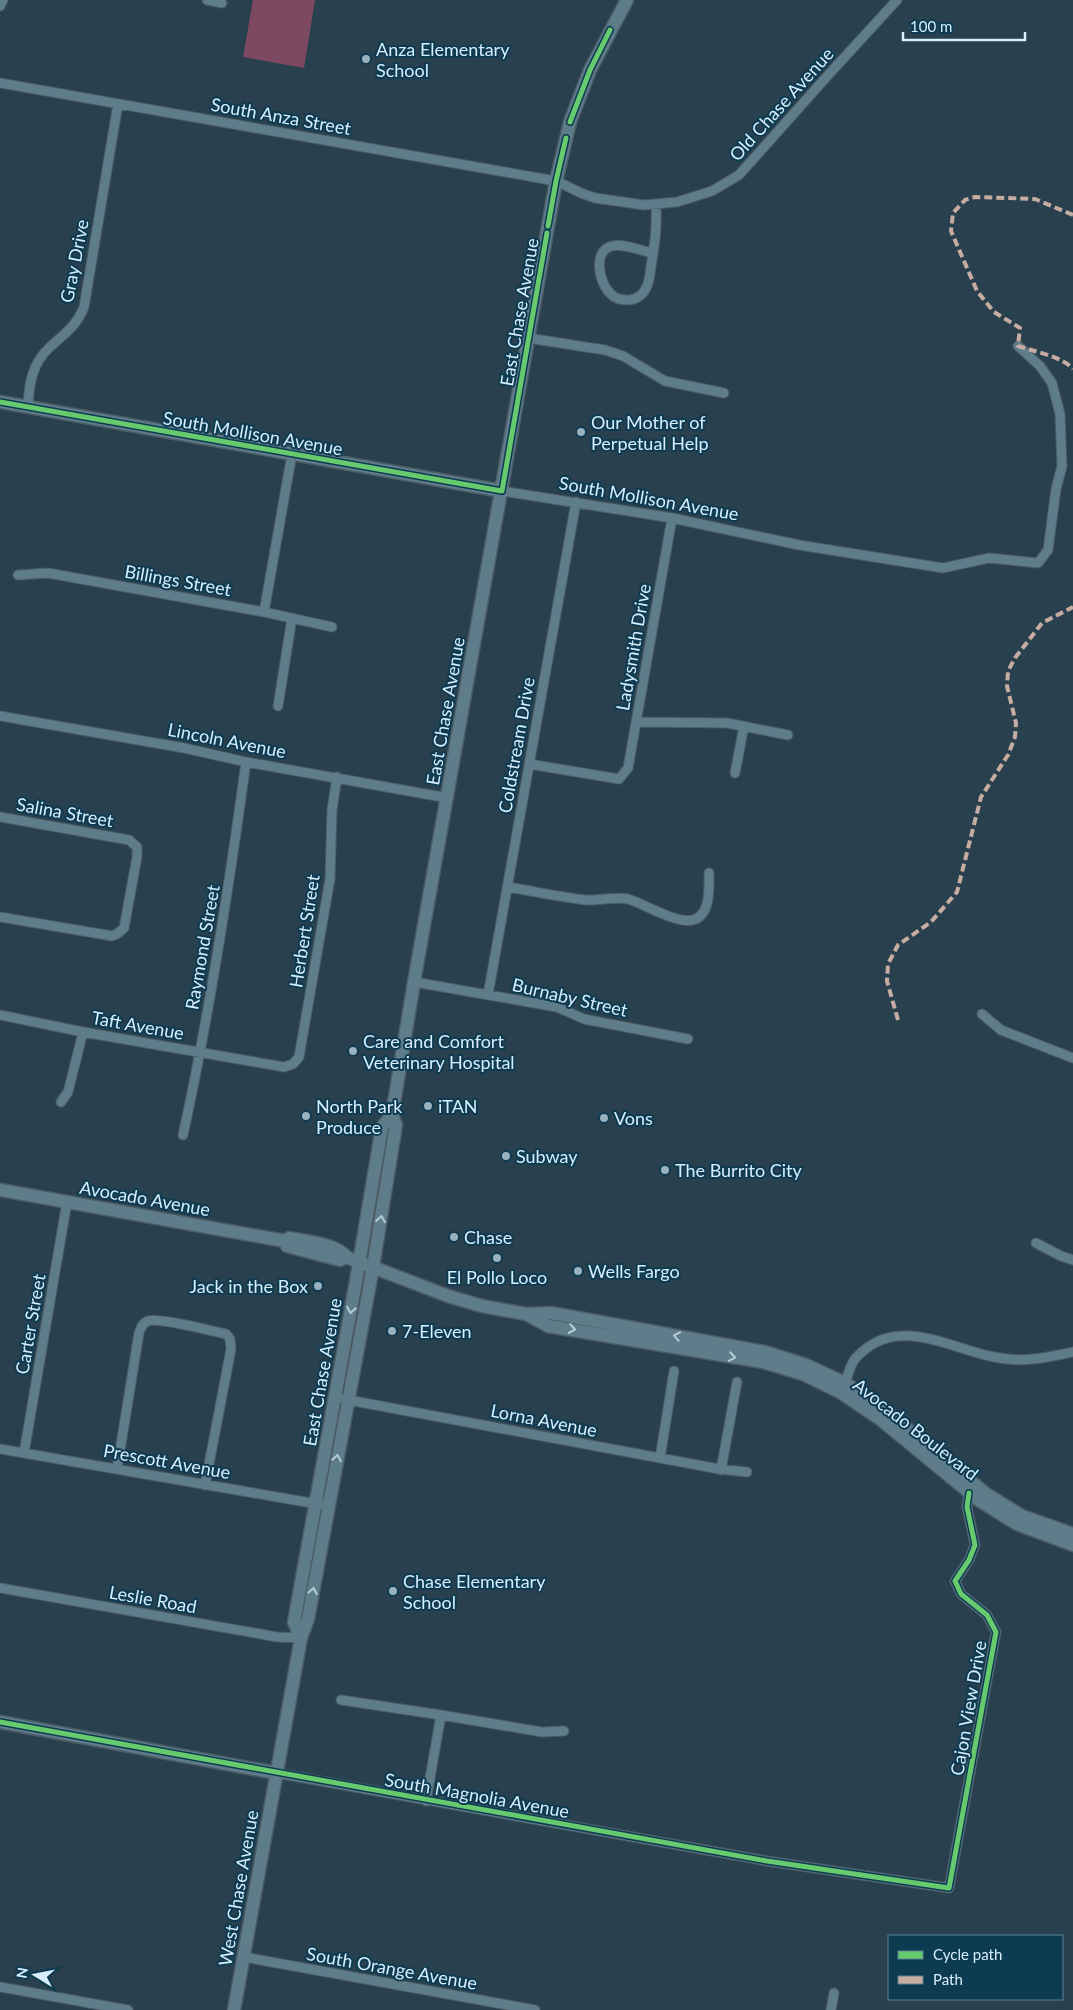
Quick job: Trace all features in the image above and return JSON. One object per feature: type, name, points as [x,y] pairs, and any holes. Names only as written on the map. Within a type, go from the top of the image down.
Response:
[{"type":"main road","name":"East Chase Avenue","points":[[341,1398],[373,1267],[396,1125],[392,1115],[414,982],[556,181],[570,122],[590,70],[627,0]]},
{"type":"main road","name":"South Mollison Avenue","points":[[0,402],[502,491]]},
{"type":"main road","name":"East Chase Avenue","points":[[276,1772],[301,1638],[294,1622],[322,1504],[341,1398],[382,1126],[392,1115]]},
{"type":"main road","name":"Avocado Avenue","points":[[0,1190],[285,1241],[289,1238],[310,1242],[343,1252],[346,1257],[373,1267]]},
{"type":"main road","name":"Avocado Boulevard","points":[[373,1267],[448,1296],[482,1306],[526,1314],[560,1315],[765,1352],[806,1365],[845,1383],[886,1411],[985,1493],[1022,1516],[1073,1534]]},
{"type":"main road","name":"Avocado Boulevard","points":[[526,1314],[548,1326],[763,1362],[803,1374],[840,1392],[880,1419],[969,1493],[1018,1524],[1073,1545]]},
{"type":"main road","name":"South Magnolia Avenue","points":[[0,1722],[276,1772]]},
{"type":"main road","name":"West Chase Avenue","points":[[234,2010],[276,1772]]},
{"type":"street","points":[[0,6],[3,0]]},
{"type":"street","points":[[207,0],[222,3]]},
{"type":"street","name":"Old Chase Avenue","points":[[556,181],[595,198],[644,205],[678,202],[712,191],[739,175],[898,0]]},
{"type":"street","name":"South Anza Street","points":[[0,83],[556,181]]},
{"type":"street","name":"Gray Drive","points":[[28,407],[30,380],[36,366],[50,347],[72,329],[80,318],[84,306],[118,104]]},
{"type":"street","points":[[653,253],[617,246],[610,246],[604,250],[600,257],[599,266],[605,286],[610,294],[618,299],[635,298],[643,293],[649,282],[656,236],[656,205]]},
{"type":"street","points":[[528,338],[605,350],[622,356],[665,381],[724,393]]},
{"type":"street","name":"South Mollison Avenue","points":[[502,491],[672,518],[800,545],[943,568],[989,558],[1038,563],[1048,550],[1056,489],[1062,466],[1060,414],[1052,383],[1040,366],[1018,346]]},
{"type":"street","points":[[264,612],[292,454]]},
{"type":"street","name":"Coldstream Drive","points":[[488,995],[576,502]]},
{"type":"street","name":"Ladysmith Drive","points":[[529,764],[619,779],[628,768],[672,518]]},
{"type":"street","name":"Billings Street","points":[[18,575],[48,573],[264,612],[332,627]]},
{"type":"street","points":[[278,706],[292,618]]},
{"type":"street","name":"Lincoln Avenue","points":[[0,716],[184,748],[246,762],[448,798]]},
{"type":"street","points":[[636,722],[715,722],[788,735]]},
{"type":"street","points":[[735,773],[744,726]]},
{"type":"street","name":"Raymond Street","points":[[183,1135],[201,1053],[236,847],[246,762]]},
{"type":"street","name":"Herbert Street","points":[[270,1065],[284,1067],[293,1064],[299,1057],[330,879],[332,810],[337,777]]},
{"type":"street","name":"Salina Street","points":[[0,817],[129,840],[137,847],[137,857],[124,928],[117,934],[112,936],[0,917]]},
{"type":"street","points":[[507,887],[589,900],[603,898],[626,899],[682,920],[687,920],[700,916],[705,910],[710,891],[709,873]]},
{"type":"street","name":"Burnaby Street","points":[[414,982],[557,1007],[584,1019],[688,1039]]},
{"type":"street","name":"Taft Avenue","points":[[0,1014],[83,1032],[270,1065]]},
{"type":"street","points":[[982,1014],[1000,1030],[1073,1058]]},
{"type":"street","points":[[60,1102],[68,1092],[83,1032]]},
{"type":"street","name":"Carter Street","points":[[24,1453],[68,1202]]},
{"type":"street","points":[[1036,1243],[1073,1260]]},
{"type":"street","points":[[117,1469],[139,1333],[143,1324],[150,1320],[164,1321],[226,1334],[230,1340],[231,1349],[205,1485]]},
{"type":"street","points":[[845,1383],[854,1360],[872,1344],[898,1336],[932,1338],[994,1357],[1021,1361],[1031,1361],[1073,1352]]},
{"type":"street","points":[[660,1458],[674,1370]]},
{"type":"street","points":[[721,1470],[738,1382]]},
{"type":"street","name":"Lorna Avenue","points":[[341,1398],[721,1470],[747,1472]]},
{"type":"street","name":"Prescott Avenue","points":[[0,1448],[322,1504]]},
{"type":"street","name":"Cajon View Drive","points":[[950,1888],[996,1632],[987,1615],[961,1594],[955,1581],[969,1560],[975,1545],[967,1508],[969,1493]]},
{"type":"street","name":"Leslie Road","points":[[0,1588],[278,1637],[301,1638]]},
{"type":"street","points":[[341,1700],[542,1732],[564,1731]]},
{"type":"street","points":[[426,1801],[441,1715]]},
{"type":"street","name":"South Magnolia Avenue","points":[[276,1772],[426,1801],[767,1861],[950,1888]]},
{"type":"street","name":"South Orange Avenue","points":[[244,1958],[535,2010]]},
{"type":"street","points":[[0,1987],[128,2010]]},
{"type":"street","points":[[831,2010],[834,1993]]},
{"type":"shaded area","points":[[253,0],[315,0],[304,68],[243,57]]},
{"type":"marked path","points":[[1073,215],[1035,199],[975,197],[965,200],[953,213],[951,231],[977,291],[994,312],[1020,328],[1018,346],[1055,358],[1073,369]]},
{"type":"marked path","points":[[898,1020],[887,981],[888,964],[898,945],[931,922],[957,892],[981,797],[1008,755],[1015,737],[1016,723],[1007,686],[1008,671],[1015,658],[1042,623],[1073,607]]},
{"type":"cycle path","points":[[570,122],[590,70],[610,30]]},
{"type":"cycle path","points":[[548,226],[566,138]]},
{"type":"cycle path","points":[[0,402],[502,491],[547,233]]},
{"type":"cycle path","points":[[0,1722],[767,1861],[949,1888],[996,1632],[987,1615],[961,1594],[955,1581],[969,1560],[975,1545],[967,1507],[969,1493]]},
{"type":"place","name":"Anza Elementary School","points":[[366,59]]},
{"type":"place","name":"Our Mother of Perpetual Help","points":[[581,432]]},
{"type":"place","name":"Care and Comfort Veterinary Hospital","points":[[353,1051]]},
{"type":"place","name":"iTAN","points":[[428,1106]]},
{"type":"place","name":"North Park Produce","points":[[306,1116]]},
{"type":"place","name":"Vons","points":[[604,1118]]},
{"type":"place","name":"Subway","points":[[506,1156]]},
{"type":"place","name":"The Burrito City","points":[[665,1170]]},
{"type":"place","name":"Chase","points":[[454,1237]]},
{"type":"place","name":"El Pollo Loco","points":[[497,1258]]},
{"type":"place","name":"Wells Fargo","points":[[578,1271]]},
{"type":"place","name":"Jack in the Box","points":[[318,1286]]},
{"type":"place","name":"7-Eleven","points":[[392,1331]]},
{"type":"place","name":"Chase Elementary School","points":[[393,1591]]}]
